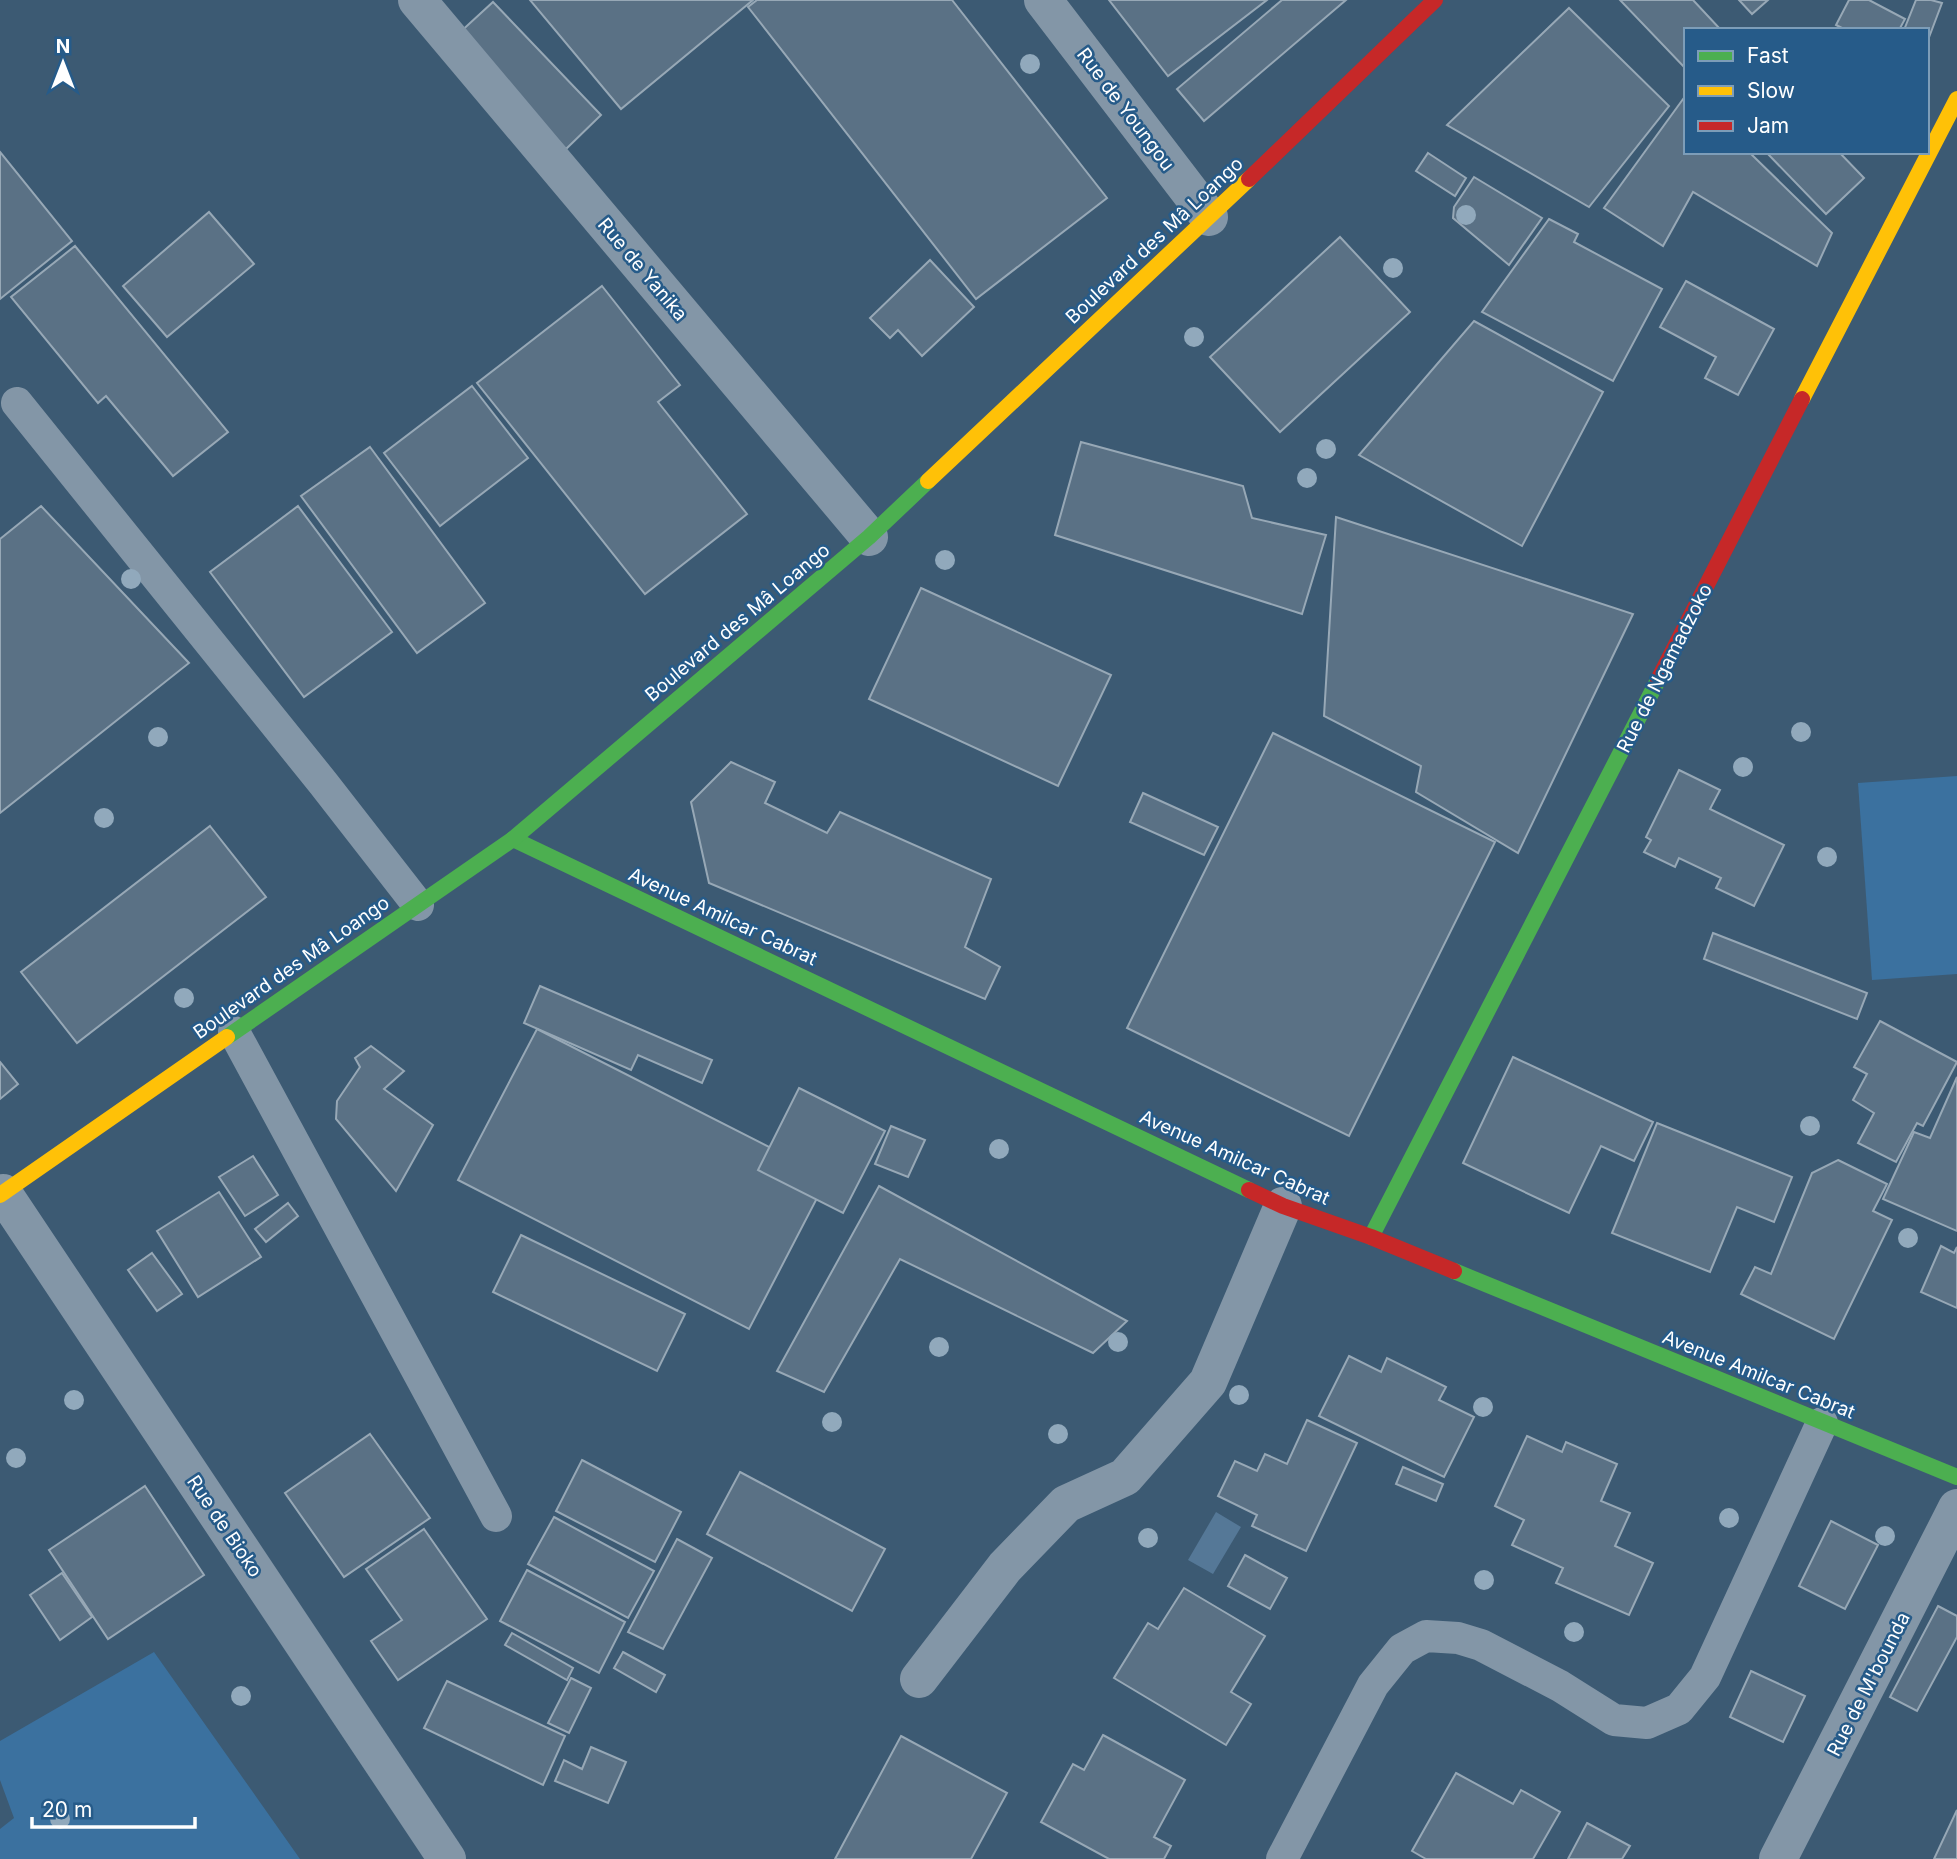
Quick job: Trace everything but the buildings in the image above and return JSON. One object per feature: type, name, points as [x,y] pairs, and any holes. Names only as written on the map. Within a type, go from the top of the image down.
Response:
[{"type":"street","name":"Rue de Yanika","points":[[417,0],[869,537]]},
{"type":"street","name":"Rue de Youngou","points":[[1043,0],[1209,218]]},
{"type":"street","name":"Boulevard des Mâ Loango","points":[[1,1194],[513,839],[869,537],[1209,218],[1423,4]]},
{"type":"street","name":"Rue de Ngamadzoko","points":[[1929,153],[1957,99]]},
{"type":"street","name":"Rue de Ngamadzoko","points":[[1371,1237],[1929,154]]},
{"type":"street","name":"Avenue Amilcar Cabrat","points":[[513,839],[1283,1206],[1371,1237],[1957,1477]]},
{"type":"street","name":"Rue de Bioko","points":[[1,1194],[447,1859]]},
{"type":"street","points":[[919,1679],[1006,1567],[1057,1513],[1066,1504],[1125,1477],[1208,1382],[1283,1206]]},
{"type":"street","name":"Rue de M'bounda","points":[[1778,1859],[1957,1508]]},
{"type":"lane","points":[[17,403],[418,905]]},
{"type":"lane","points":[[234,1032],[496,1516]]},
{"type":"lane","points":[[1282,1859],[1373,1685],[1402,1648],[1426,1636],[1458,1638],[1481,1645],[1560,1686],[1614,1720],[1647,1723],[1679,1709],[1705,1677],[1822,1423]]},
{"type":"shaded area","points":[[1957,776],[1957,974],[1872,980],[1858,783]]},
{"type":"shaded area","points":[[1216,1512],[1241,1527],[1213,1574],[1188,1560]]},
{"type":"shaded area","points":[[154,1652],[300,1859],[0,1859],[0,1829],[14,1818],[0,1780],[0,1741]]},
{"type":"traffic: fast","points":[[227,1037],[513,839],[869,537],[928,481]]},
{"type":"traffic: fast","points":[[1371,1237],[1658,680]]},
{"type":"traffic: fast","points":[[513,839],[1249,1190]]},
{"type":"traffic: fast","points":[[1454,1271],[1957,1477]]},
{"type":"traffic: slow","points":[[1929,153],[1957,99]]},
{"type":"traffic: slow","points":[[1802,399],[1929,154]]},
{"type":"traffic: slow","points":[[928,481],[1249,179]]},
{"type":"traffic: slow","points":[[0,1195],[227,1037]]},
{"type":"traffic: jam","points":[[1249,179],[1435,0]]},
{"type":"traffic: jam","points":[[1658,680],[1802,399]]},
{"type":"traffic: jam","points":[[1249,1190],[1283,1206],[1371,1237],[1454,1271]]}]
